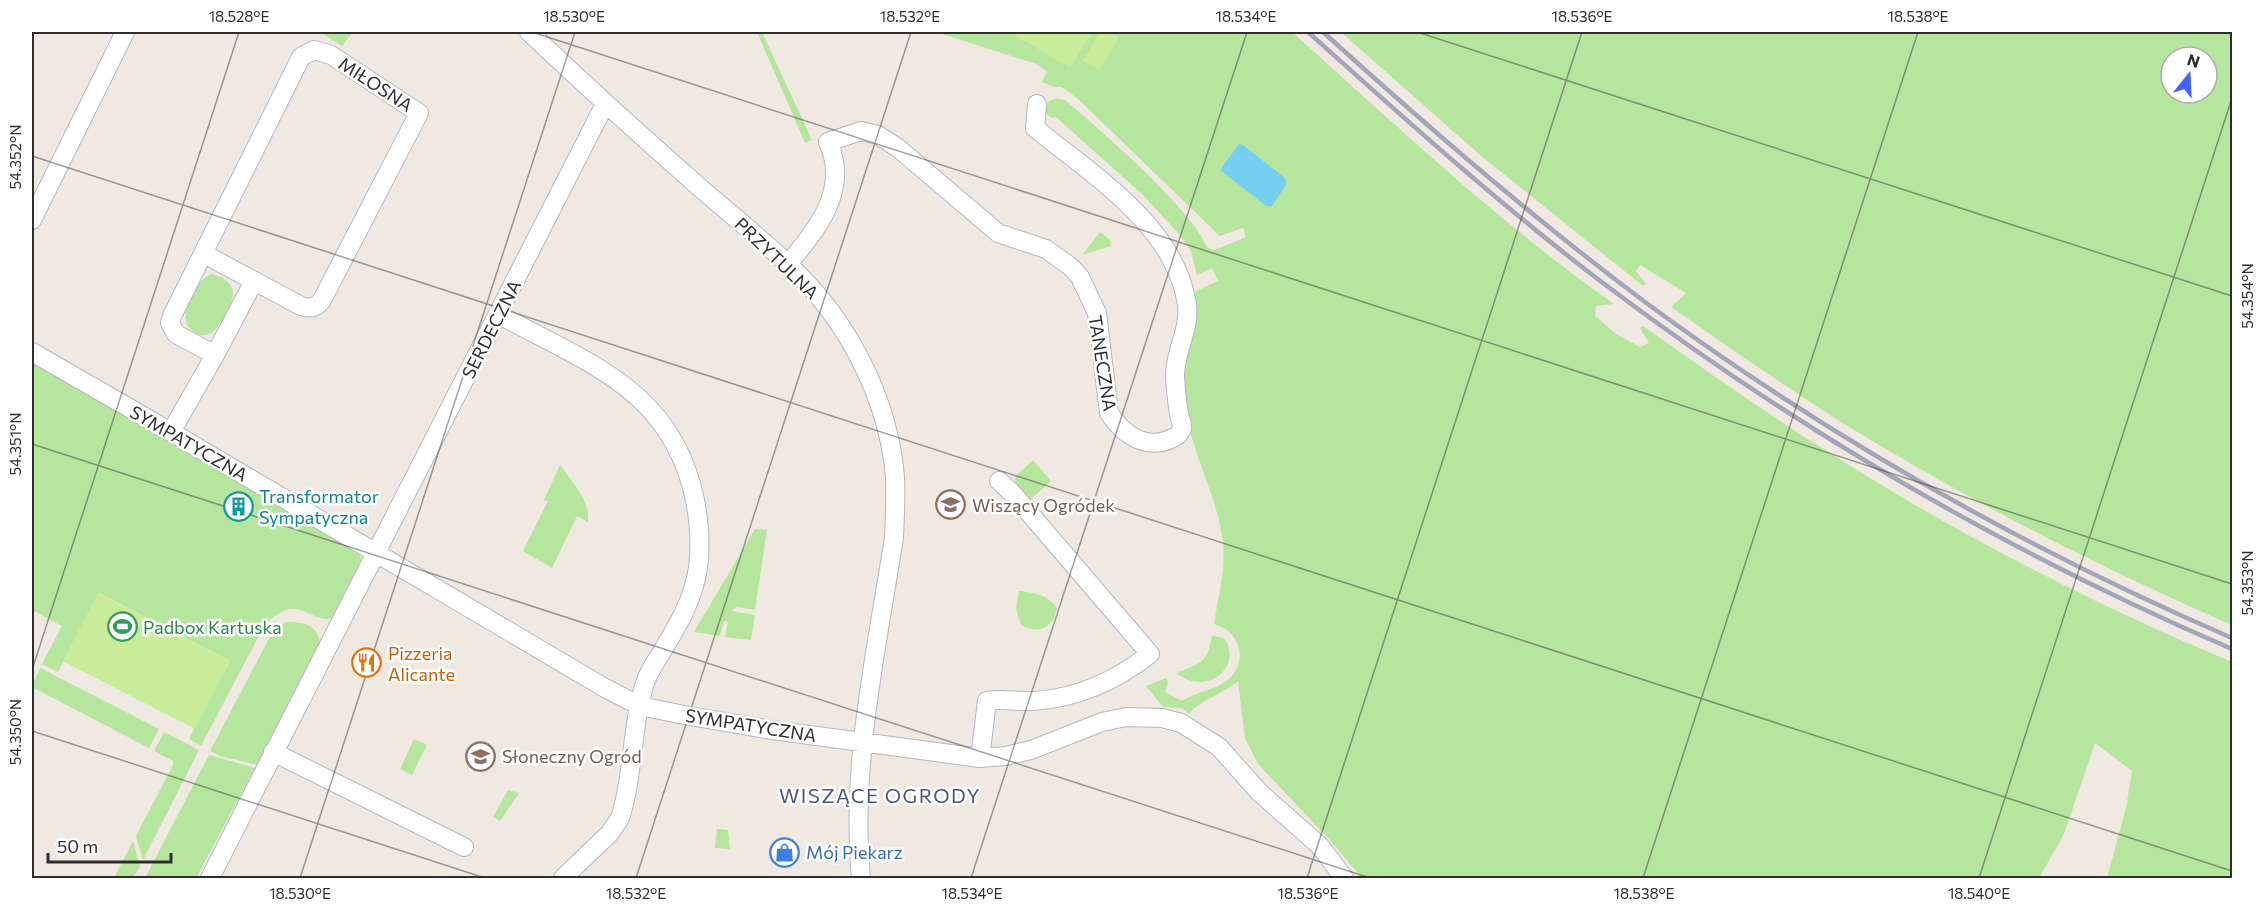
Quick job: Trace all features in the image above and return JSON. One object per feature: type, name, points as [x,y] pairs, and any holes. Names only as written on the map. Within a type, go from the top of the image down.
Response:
[{"type":"street","points":[[32,220],[125,32]]},
{"type":"street","name":"PRZYTULNA","points":[[529,32],[605,104],[788,264],[818,296],[840,325],[858,354],[873,388],[887,433],[895,476],[894,537],[863,742],[857,816],[861,879]]},
{"type":"street","name":"MIŁOSNA","points":[[204,254],[301,306],[313,308],[318,306],[420,113],[331,55],[314,50],[301,57],[170,323],[176,334],[215,355]]},
{"type":"street","name":"SERDECZNA","points":[[377,554],[605,104]]},
{"type":"street","name":"TANECZNA","points":[[788,264],[822,221],[833,194],[833,160],[828,142],[861,131],[878,135],[898,148],[998,233],[1046,249],[1071,267],[1084,284],[1097,313],[1108,413],[1117,426],[1138,441],[1152,444],[1178,435],[1182,426],[1176,395],[1175,371],[1187,316],[1179,275],[1166,248],[1146,224],[1103,183],[1035,129],[1037,104]]},
{"type":"street","points":[[171,432],[254,281]]},
{"type":"street","points":[[498,314],[612,375],[645,402],[662,422],[678,448],[692,485],[698,526],[695,583],[678,624],[647,677],[620,818],[610,833],[563,879]]},
{"type":"street","name":"SYMPATYCZNA","points":[[32,352],[605,688],[640,706],[772,730],[863,742]]},
{"type":"street","points":[[980,758],[987,701],[1037,701],[1090,688],[1129,670],[1150,654],[1021,503],[999,481]]},
{"type":"street","points":[[210,879],[273,752],[377,554]]},
{"type":"street","points":[[863,742],[980,758],[1005,756],[1032,750],[1102,722],[1126,717],[1162,718],[1181,723],[1219,747],[1259,792],[1320,846],[1344,879]]},
{"type":"street","points":[[273,752],[464,847]]},
{"type":"green space","points":[[320,32],[353,32],[342,46]]},
{"type":"green space","points":[[757,32],[762,32],[812,140],[805,143]]},
{"type":"green space","points":[[936,32],[1292,32],[1489,207],[1571,273],[1614,304],[1596,306],[1595,316],[1616,334],[1640,347],[1649,343],[1640,328],[1643,326],[1797,432],[1918,507],[2073,590],[2232,662],[2232,878],[2107,878],[2126,808],[2132,771],[2095,743],[2064,834],[2039,878],[1362,878],[1329,839],[1258,764],[1245,738],[1238,681],[1193,709],[1189,714],[1182,708],[1163,707],[1146,686],[1166,678],[1168,682],[1165,692],[1182,701],[1227,681],[1237,668],[1240,654],[1234,637],[1226,629],[1214,624],[1223,573],[1223,542],[1215,506],[1191,436],[1183,386],[1186,345],[1196,291],[1218,281],[1212,268],[1197,275],[1191,251],[1180,235],[1143,195],[1056,117],[1052,118],[1042,110],[1052,100],[1057,98],[1065,100],[1155,182],[1190,221],[1207,247],[1214,250],[1246,237],[1243,228],[1220,236],[1078,99],[1062,87],[1054,87],[1042,82],[1047,71],[1036,64]]},
{"type":"green space","points":[[1010,32],[1092,32],[1070,68]]},
{"type":"green space","points":[[1100,32],[1109,32],[1119,37],[1099,70],[1083,61]]},
{"type":"green space","points":[[1341,32],[2232,32],[2232,625],[2132,580],[2033,531],[1841,422],[1671,307],[1686,293],[1640,265],[1636,271],[1646,284],[1643,286],[1480,155]]},
{"type":"green space","points":[[1100,232],[1110,240],[1111,246],[1082,255]]},
{"type":"green space","points":[[212,274],[230,285],[233,289],[232,300],[218,326],[210,334],[199,335],[187,325],[186,310],[195,288]]},
{"type":"green space","points":[[32,359],[359,552],[362,561],[335,617],[324,619],[300,610],[290,609],[278,614],[265,624],[201,746],[189,739],[230,661],[99,593],[58,672],[42,664],[62,626],[32,610]]},
{"type":"green space","points":[[1033,460],[1051,481],[1029,501],[1016,486],[1015,477]]},
{"type":"green space","points":[[560,465],[583,499],[588,522],[577,516],[552,568],[523,551],[548,501],[544,500]]},
{"type":"green space","points":[[755,529],[767,530],[755,610],[736,607],[732,611],[755,615],[751,640],[725,637],[728,622],[724,621],[720,636],[694,632]]},
{"type":"green space","points":[[1019,591],[1040,595],[1053,603],[1057,608],[1049,625],[1034,629],[1021,625],[1016,609]]},
{"type":"green space","name":"Padbox Kartuska","points":[[98,593],[230,661],[195,729],[63,661]]},
{"type":"green space","points":[[286,622],[305,624],[313,628],[321,645],[258,765],[220,756],[210,751],[273,631]]},
{"type":"green space","points":[[1212,635],[1225,639],[1229,647],[1229,662],[1221,674],[1199,682],[1176,673],[1202,661],[1208,651]]},
{"type":"green space","points":[[40,668],[159,729],[149,748],[32,687]]},
{"type":"green space","points":[[164,732],[199,750],[143,860],[136,836],[173,765],[173,761],[154,751]]},
{"type":"green space","points":[[414,739],[427,745],[412,775],[400,769]]},
{"type":"green space","points":[[209,755],[255,768],[196,878],[145,878]]},
{"type":"green space","points":[[508,790],[519,793],[500,821],[493,817]]},
{"type":"green space","points":[[717,829],[728,830],[730,849],[715,848]]},
{"type":"green space","points":[[133,841],[140,866],[133,878],[114,878]]},
{"type":"water","points":[[1239,144],[1285,178],[1286,185],[1272,206],[1266,206],[1220,170]]},
{"type":"railway","points":[[1308,32],[1527,223],[1603,283],[1752,389],[1828,438],[1986,530],[2149,612],[2232,649]]},
{"type":"railway","points":[[1323,32],[1442,138],[1565,240],[1649,305],[1787,401],[1931,488],[2005,529],[2155,604],[2232,638]]},
{"type":"place","name":"Wiszący Ogródek","points":[[951,505]]},
{"type":"place","name":"Transformator Sympatyczna","points":[[238,506]]},
{"type":"place","name":"Padbox Kartuska","points":[[122,627]]},
{"type":"place","name":"Pizzeria Alicante","points":[[367,663]]},
{"type":"place","name":"Słoneczny Ogród","points":[[481,756]]},
{"type":"place","name":"Mój Piekarz","points":[[785,852]]},
{"type":"district","name":"WISZĄCE OGRODY","points":[[880,795]]}]
